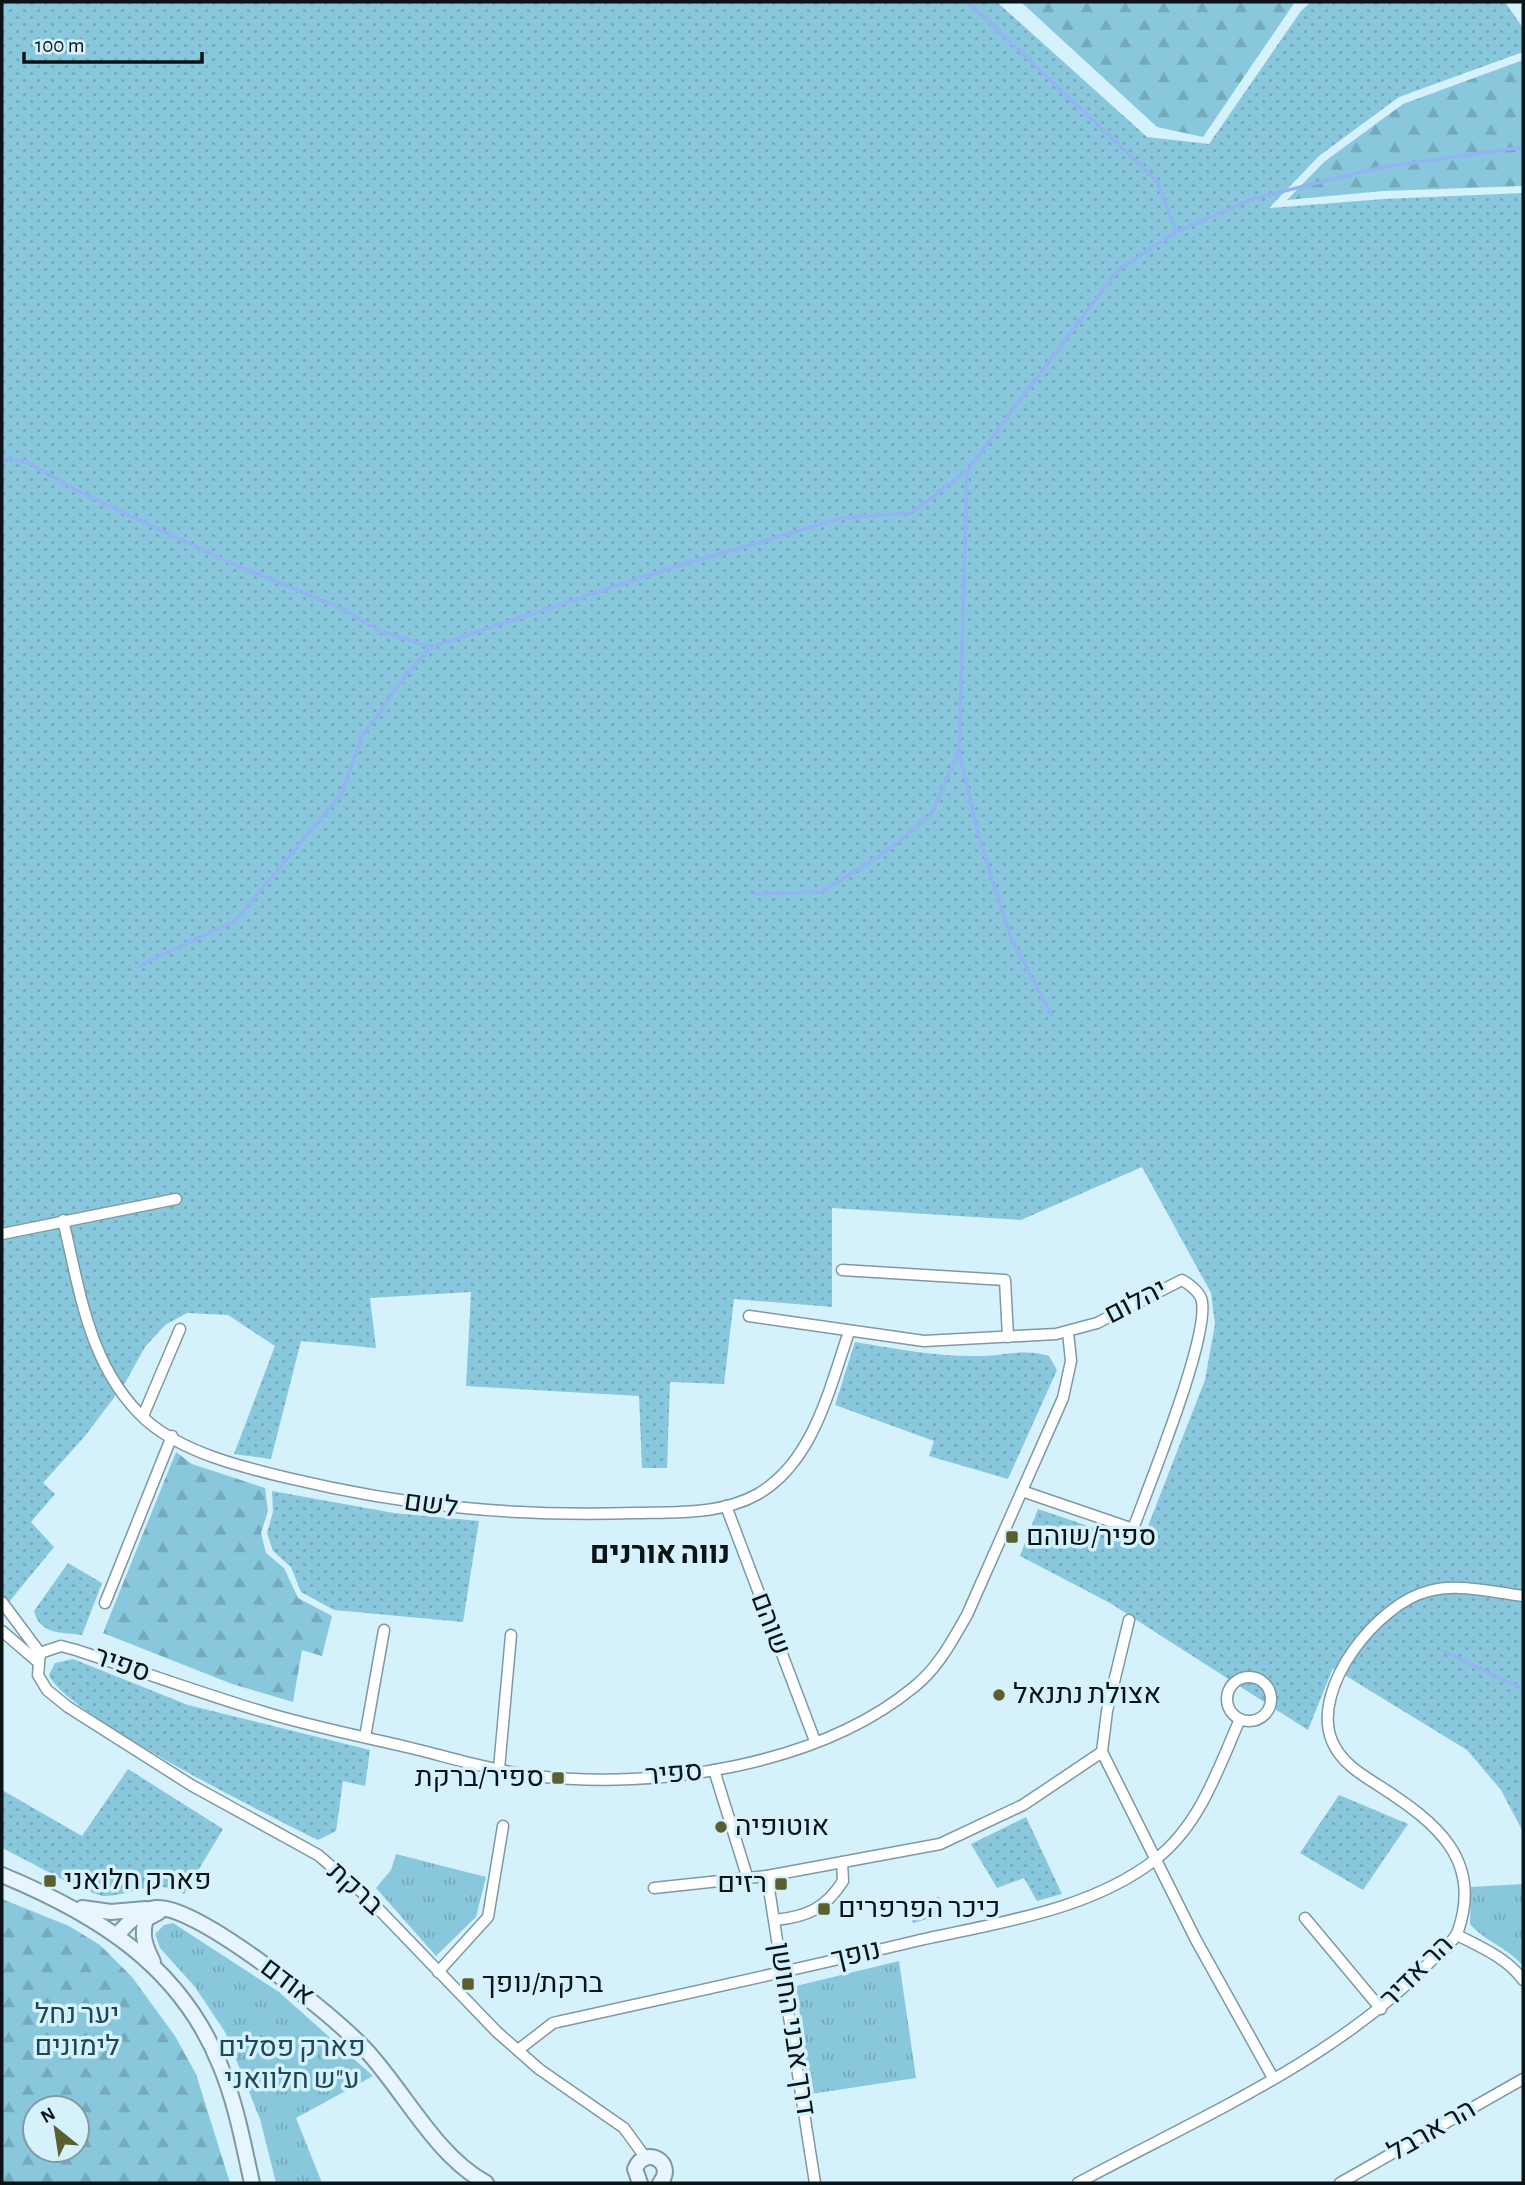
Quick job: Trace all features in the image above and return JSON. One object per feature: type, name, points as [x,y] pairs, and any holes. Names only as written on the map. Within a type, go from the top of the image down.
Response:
[{"type":"street","points":[[2,1234],[177,1199]]},
{"type":"street","name":"לשם","points":[[63,1220],[94,1345],[111,1377],[143,1416],[172,1436],[215,1457],[262,1472],[355,1493],[451,1509],[577,1515],[710,1510],[758,1493],[792,1465],[818,1418],[849,1332]]},
{"type":"street","points":[[842,1270],[1005,1280],[1008,1338]]},
{"type":"street","name":"יהלום","points":[[749,1316],[924,1341],[1008,1338],[1068,1332],[1097,1323],[1182,1280],[1201,1298],[1202,1320],[1193,1359],[1133,1530],[1021,1491]]},
{"type":"street","points":[[143,1416],[180,1329]]},
{"type":"street","name":"ספיר","points":[[39,1658],[61,1646],[247,1707],[535,1776],[604,1779],[714,1770],[789,1752],[894,1702],[934,1667],[967,1615],[1069,1378],[1071,1361],[1068,1332]]},
{"type":"street","points":[[105,1604],[172,1436]]},
{"type":"street","name":"שוהם","points":[[726,1506],[815,1741]]},
{"type":"street","name":"הר אדיר","points":[[1078,2183],[1342,2038],[1381,2009],[1457,1935],[1465,1892],[1464,1878],[1450,1844],[1423,1814],[1342,1758],[1328,1728],[1327,1710],[1341,1669],[1374,1625],[1392,1609],[1418,1594],[1444,1588],[1523,1597]]},
{"type":"street","points":[[2,1602],[39,1658]]},
{"type":"street","points":[[1129,1620],[1107,1711],[1102,1752],[1196,1940],[1273,2078]]},
{"type":"street","points":[[365,1737],[384,1630]]},
{"type":"street","name":"ברקת","points":[[2,1631],[39,1658],[38,1675],[47,1690],[68,1707],[191,1785],[318,1855],[365,1895],[438,1972],[518,2050],[539,2069],[624,2128],[645,2157]]},
{"type":"street","points":[[499,1769],[512,1635]]},
{"type":"street","points":[[1251,1678],[1258,1680],[1270,1695],[1267,1712],[1255,1720],[1240,1719],[1228,1708],[1227,1693],[1237,1681],[1251,1678]]},
{"type":"street","name":"נופך","points":[[518,2050],[553,2023],[784,1972],[1066,1903],[1102,1889],[1156,1859],[1180,1836],[1195,1815],[1240,1719]]},
{"type":"street","points":[[654,1888],[747,1876],[767,1876],[940,1844],[1023,1804],[1102,1752]]},
{"type":"street","points":[[714,1770],[747,1876]]},
{"type":"street","points":[[438,1972],[488,1917],[503,1826]]},
{"type":"street","points":[[775,1920],[813,1913],[825,1904],[843,1881],[842,1862]]},
{"type":"street","points":[[2,1875],[71,1906],[117,1935],[158,1972],[195,2015],[220,2064],[239,2122],[252,2183]]},
{"type":"street","name":"דרך אבני החושן","points":[[767,1876],[815,2183]]},
{"type":"street","points":[[71,1906],[111,1912],[160,1908]]},
{"type":"street","points":[[117,1935],[132,1919],[160,1908]]},
{"type":"street","points":[[158,1972],[145,1945],[142,1930],[146,1919],[160,1908]]},
{"type":"street","name":"אודם","points":[[160,1908],[182,1913],[245,1951],[316,2003],[365,2049],[461,2166],[486,2183]]},
{"type":"street","points":[[1305,1918],[1381,2009]]},
{"type":"street","points":[[1457,1935],[1491,1952],[1516,1970],[1523,1980]]},
{"type":"street","name":"הר ארבל","points":[[1340,2183],[1523,2079]]},
{"type":"street","points":[[635,2182],[635,2169],[645,2157],[655,2157],[663,2163],[666,2181]]},
{"type":"green space","points":[[2,2],[997,2],[1147,137],[1209,144],[1301,11],[1311,2],[1505,2],[1523,28],[1523,52],[1399,97],[1319,156],[1269,208],[1384,199],[1523,193],[1523,1832],[1501,1790],[1467,1750],[1333,1668],[1308,1730],[1110,1603],[1020,1556],[1038,1509],[1141,1544],[1205,1380],[1215,1324],[1211,1293],[1142,1167],[1021,1220],[832,1208],[832,1307],[734,1299],[724,1384],[670,1382],[667,1468],[642,1468],[639,1396],[466,1386],[471,1292],[370,1298],[376,1348],[301,1341],[271,1459],[234,1454],[275,1346],[228,1315],[187,1313],[165,1325],[145,1347],[125,1383],[85,1436],[43,1483],[55,1494],[31,1522],[54,1547],[9,1602],[2,1593]]},
{"type":"green space","points":[[1021,2],[1295,2],[1203,137],[1157,127]]},
{"type":"green space","points":[[1523,60],[1523,186],[1383,191],[1287,200],[1324,162],[1403,104]]},
{"type":"green space","points":[[855,1342],[948,1355],[988,1356],[1023,1352],[1049,1356],[1057,1370],[1008,1479],[929,1456],[934,1441],[835,1405]]},
{"type":"green space","points":[[176,1452],[192,1464],[265,1488],[268,1511],[261,1533],[266,1553],[284,1568],[298,1598],[332,1616],[322,1656],[302,1650],[293,1702],[232,1684],[103,1633]]},
{"type":"green space","points":[[272,1491],[394,1513],[479,1521],[463,1622],[334,1610],[301,1592],[291,1567],[273,1551],[267,1533],[273,1512]]},
{"type":"green space","points":[[68,1563],[102,1583],[82,1635],[46,1628],[37,1619],[34,1611]]},
{"type":"green space","points":[[73,1659],[188,1705],[370,1750],[365,1786],[343,1781],[336,1831],[318,1840],[172,1763],[91,1714],[63,1692],[49,1675],[55,1663]]},
{"type":"green space","points":[[128,1769],[223,1829],[184,1894],[174,1889],[154,1887],[116,1895],[97,1894],[2,1848],[2,1790],[82,1836]]},
{"type":"green space","points":[[1339,1795],[1408,1824],[1363,1890],[1300,1853]]},
{"type":"green space","points":[[1026,1817],[1062,1894],[1037,1901],[1024,1878],[997,1888],[971,1844]]},
{"type":"green space","points":[[396,1854],[486,1877],[476,1917],[436,1956],[376,1888],[391,1870]]},
{"type":"green space","points":[[1523,1884],[1523,1966],[1470,1924],[1471,1887]]},
{"type":"green space","name":"יער נחל לימונים","points":[[2,1899],[69,1926],[100,1945],[132,1977],[175,2036],[196,2074],[230,2183],[2,2183]]},
{"type":"green space","name":"פארק פסלים ע\"ש חלוואני","points":[[173,1923],[279,1992],[373,2076],[296,2118],[322,2183],[276,2183],[260,2119],[225,2032],[195,1987],[160,1948],[155,1934],[164,1925]]},
{"type":"green space","points":[[899,1961],[916,2078],[811,2094],[796,1986]]},
{"type":"water","points":[[939,1897],[944,1914],[913,1923],[908,1906]]},
{"type":"waterway","points":[[968,2],[1157,181],[1176,232],[1252,199],[1378,168],[1523,147]]},
{"type":"waterway","points":[[2,459],[27,462],[76,490],[226,561],[343,609],[379,631],[431,647],[671,568],[842,518],[911,513],[967,471],[1117,271],[1176,232]]},
{"type":"waterway","points":[[967,471],[959,753],[978,833],[1010,936],[1052,1016]]},
{"type":"waterway","points":[[139,966],[235,921],[341,794],[363,735],[407,674],[431,647]]},
{"type":"waterway","points":[[755,894],[821,892],[884,853],[931,815],[958,753]]},
{"type":"waterway","points":[[1445,1652],[1523,1689]]},
{"type":"place","name":"ספיר/שוהם","points":[[1012,1537]]},
{"type":"place","name":"אצולת נתנאל","points":[[999,1695]]},
{"type":"place","name":"ספיר/ברקת","points":[[558,1778]]},
{"type":"place","name":"אוטופיה","points":[[721,1827]]},
{"type":"place","name":"פארק חלואני","points":[[50,1881]]},
{"type":"place","name":"רזים","points":[[781,1884]]},
{"type":"place","name":"כיכר הפרפרים","points":[[824,1909]]},
{"type":"place","name":"ברקת/נופך","points":[[468,1984]]},
{"type":"district","name":"נווה אורנים","points":[[660,1554]]}]
